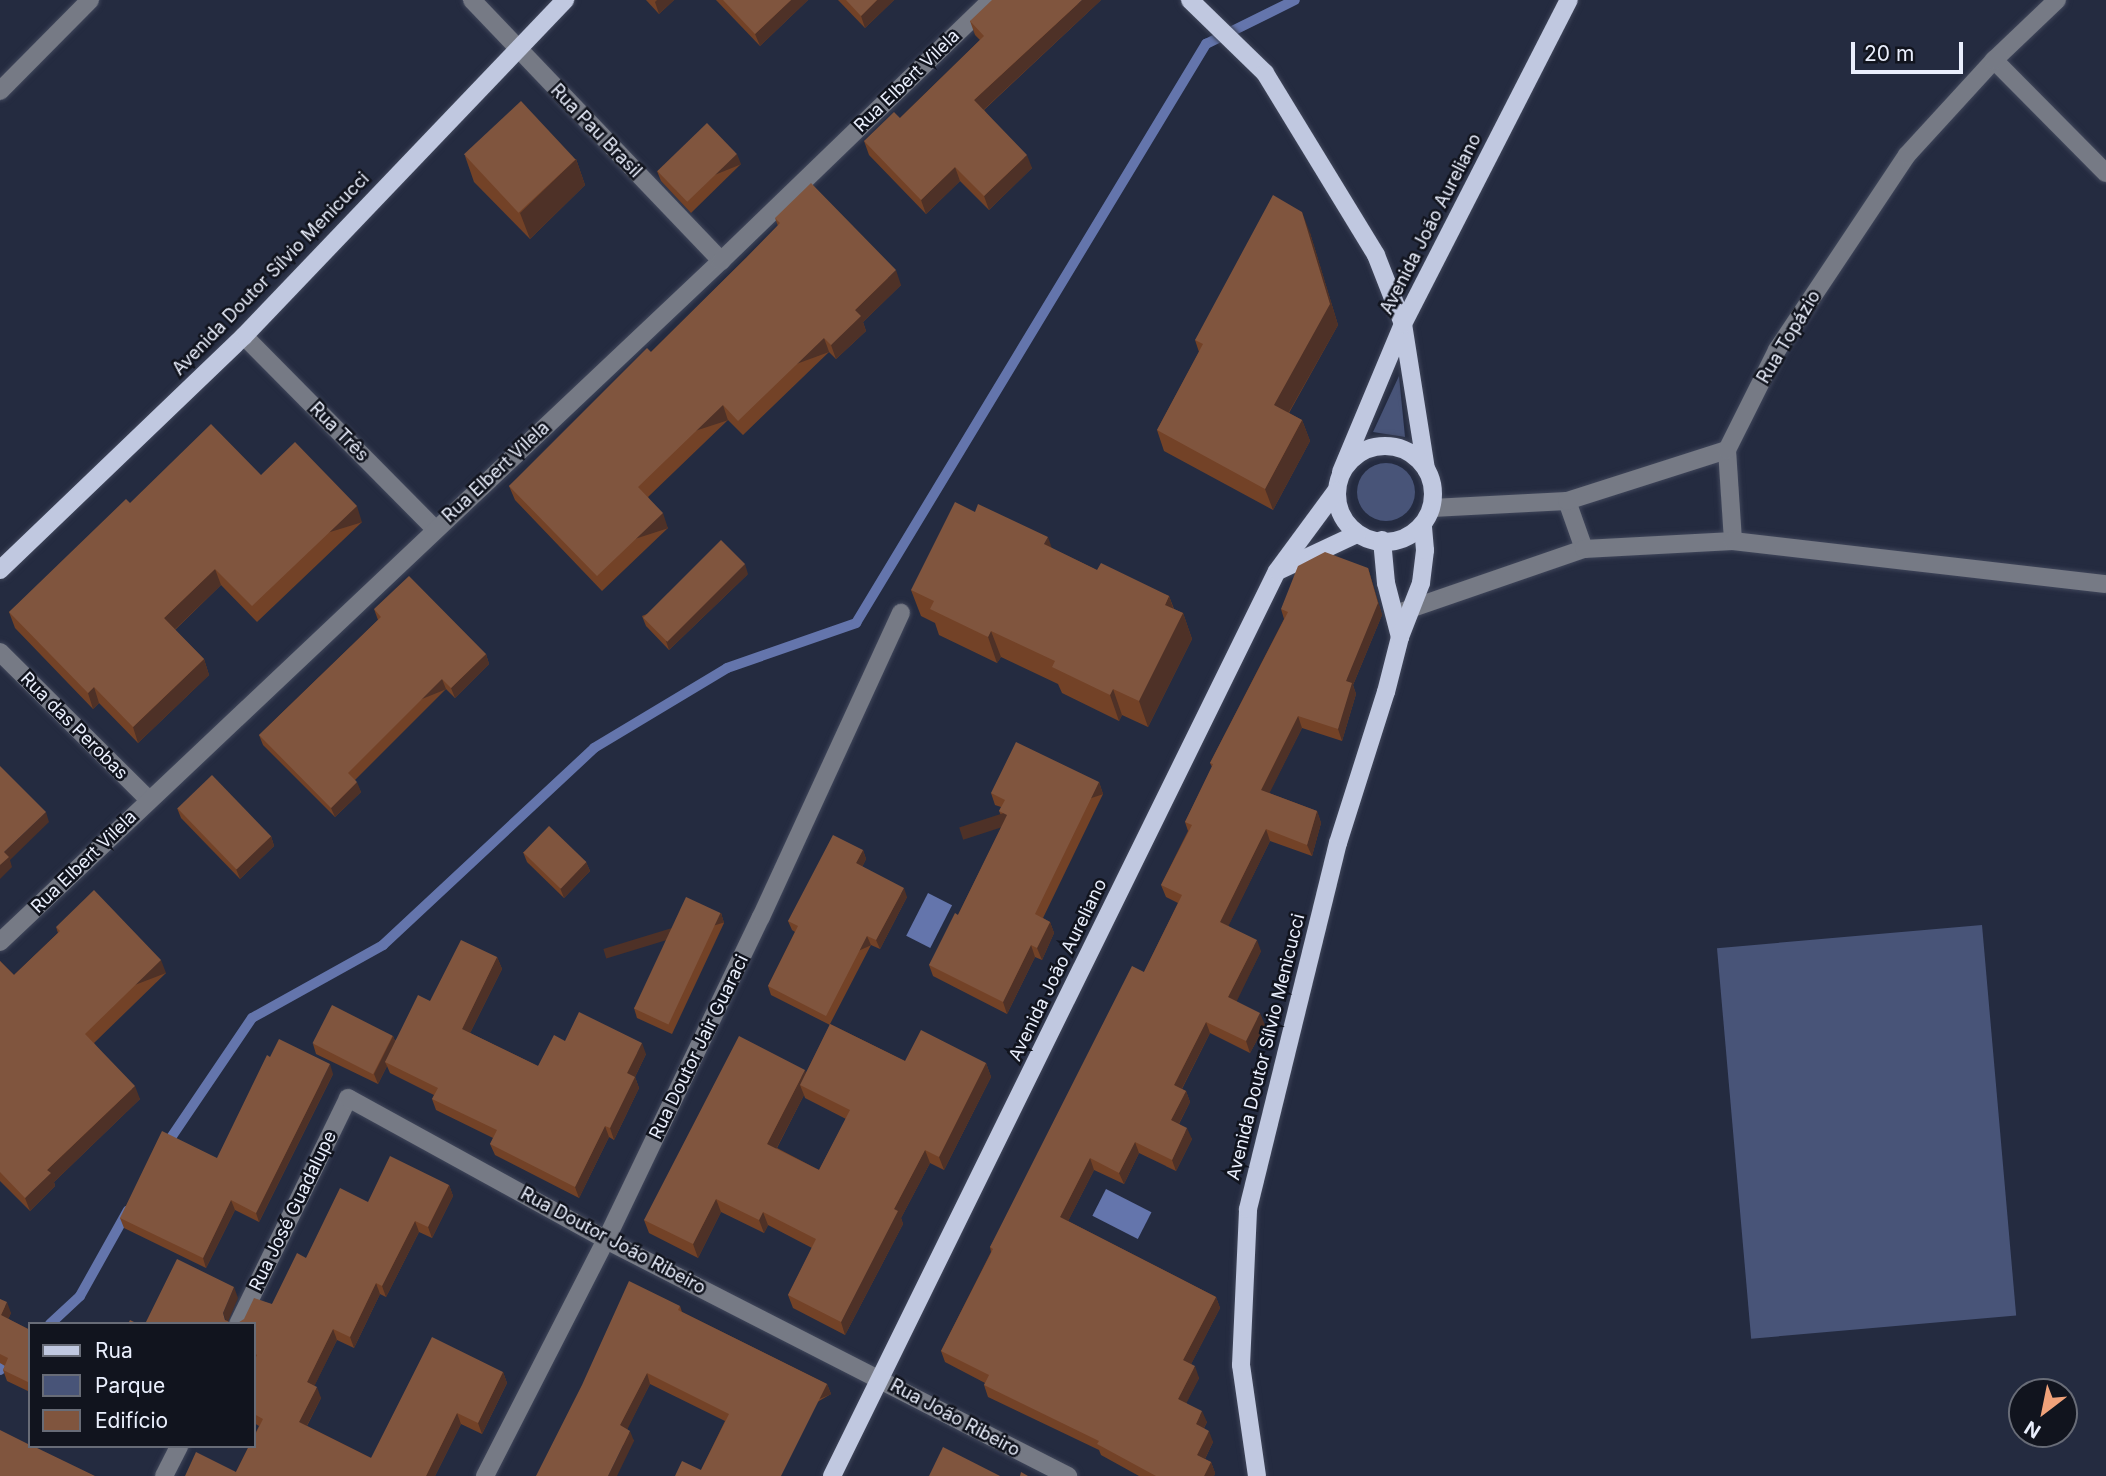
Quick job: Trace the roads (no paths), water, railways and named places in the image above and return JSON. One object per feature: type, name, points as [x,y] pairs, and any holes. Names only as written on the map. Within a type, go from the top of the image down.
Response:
[{"type":"main road","name":"Avenida Doutor Sílvio Menicucci","points":[[0,570],[244,336],[565,0]]},
{"type":"main road","points":[[1190,0],[1265,73],[1376,255],[1403,324],[1426,469],[1434,487],[1432,508],[1423,526],[1407,538],[1382,540],[1357,534],[1346,524],[1338,509],[1336,491],[1341,472],[1353,458],[1371,448],[1391,447],[1411,454],[1426,469]]},
{"type":"main road","name":"Avenida João Aureliano","points":[[1341,472],[1403,324],[1569,0]]},
{"type":"main road","name":"Avenida João Aureliano","points":[[832,1476],[1276,571],[1336,491]]},
{"type":"main road","name":"Avenida Doutor Sílvio Menicucci","points":[[1257,1476],[1241,1365],[1248,1209],[1338,843],[1386,692],[1400,637],[1403,612],[1425,567],[1423,526]]},
{"type":"main road","points":[[1276,571],[1357,534]]},
{"type":"main road","points":[[1382,540],[1383,562],[1403,612]]},
{"type":"street","points":[[0,91],[90,0]]},
{"type":"street","name":"Rua Pau Brasil","points":[[472,0],[721,261]]},
{"type":"street","name":"Rua Elbert Vilela","points":[[0,942],[721,261],[991,0]]},
{"type":"street","name":"Rua Topázio","points":[[1727,450],[1777,350],[1908,155],[1994,60],[2057,0]]},
{"type":"street","points":[[1994,60],[2106,173]]},
{"type":"street","name":"Rua Três","points":[[244,336],[435,529]]},
{"type":"street","points":[[1432,508],[1567,501],[1727,450],[1732,541]]},
{"type":"street","points":[[1567,501],[1584,549]]},
{"type":"street","points":[[1403,612],[1584,549],[1732,541],[2106,584]]},
{"type":"street","name":"Rua Doutor Jair Guaraci","points":[[485,1476],[606,1240],[761,917],[901,613]]},
{"type":"street","name":"Rua das Perobas","points":[[0,652],[149,800]]},
{"type":"street","name":"Rua Doutor João Ribeiro","points":[[348,1098],[606,1240],[880,1379]]},
{"type":"street","name":"Rua José Guadalupe","points":[[239,1322],[348,1098]]},
{"type":"street","name":"Rua João Ribeiro","points":[[880,1379],[1068,1476]]},
{"type":"street","points":[[164,1476],[178,1448]]},
{"type":"waterway","points":[[164,1148],[252,1018],[383,945],[594,748],[727,668],[856,623],[1206,44],[1295,0]]},
{"type":"waterway","points":[[52,1322],[80,1296],[128,1210]]},
{"type":"waterway","points":[[0,1370],[28,1345]]}]
